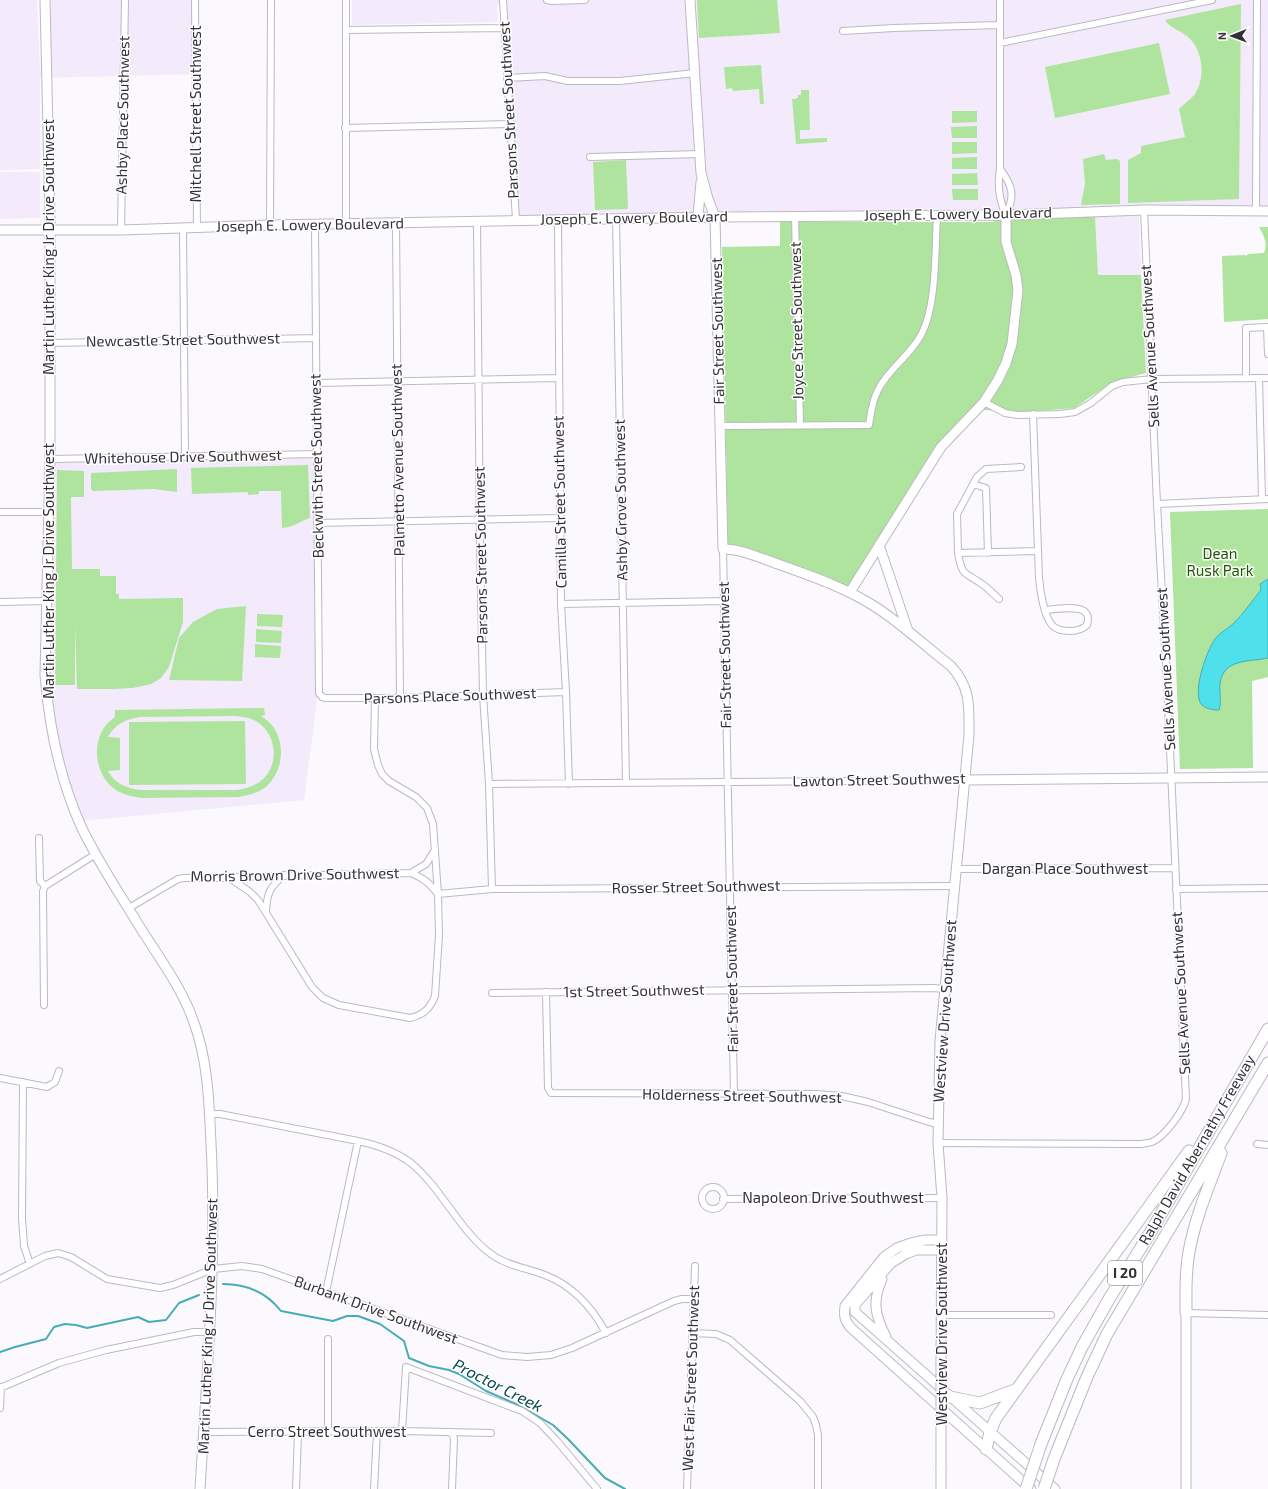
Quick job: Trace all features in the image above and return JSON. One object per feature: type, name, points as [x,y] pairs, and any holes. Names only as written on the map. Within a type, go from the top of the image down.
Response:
[{"type":"highway","name":"Ralph David Abernathy Freeway","points":[[1026,1489],[1041,1444],[1067,1379],[1082,1347],[1268,1029]]},
{"type":"highway","name":"Ralph David Abernathy Freeway","points":[[1044,1489],[1054,1459],[1087,1377],[1107,1334],[1268,1063]]},
{"type":"highway","points":[[986,1449],[990,1432],[996,1418],[1015,1390],[1222,1107]]},
{"type":"highway","points":[[1186,1314],[1186,1272],[1193,1233],[1231,1126]]},
{"type":"highway","points":[[950,1397],[980,1403],[1015,1390]]},
{"type":"street","name":"Martin Luther King Jr Drive Southwest","points":[[45,0],[50,229],[50,459],[45,675],[47,702],[58,761],[80,824],[128,908],[179,990],[193,1018],[204,1058],[213,1189],[213,1269],[200,1489]]},
{"type":"street","name":"Ashby Place Southwest","points":[[121,230],[125,0]]},
{"type":"street","name":"Mitchell Street Southwest","points":[[195,0],[197,227]]},
{"type":"street","points":[[270,0],[270,225]]},
{"type":"street","points":[[346,0],[346,224]]},
{"type":"street","name":"Parsons Street Southwest","points":[[503,0],[516,220]]},
{"type":"street","points":[[547,0],[552,2],[586,0]]},
{"type":"street","points":[[690,0],[701,173],[698,217]]},
{"type":"street","points":[[1000,0],[1000,169],[998,179],[1000,203],[1006,215]]},
{"type":"street","points":[[1000,43],[1212,0]]},
{"type":"street","points":[[1256,211],[1257,0]]},
{"type":"street","points":[[843,31],[1000,25]]},
{"type":"street","points":[[346,30],[504,28]]},
{"type":"street","points":[[507,78],[545,76],[568,81],[620,81],[695,74]]},
{"type":"street","points":[[345,128],[510,124]]},
{"type":"street","points":[[590,157],[700,154]]},
{"type":"street","points":[[850,592],[941,447],[984,402],[998,380],[1006,363],[1012,344],[1018,290],[1016,275],[1006,242],[1006,215],[1012,202],[1011,193],[1008,180],[1000,169]]},
{"type":"street","name":"Fair Street Southwest","points":[[701,173],[708,199],[715,217],[734,1094]]},
{"type":"street","name":"Joseph E. Lowery Boulevard","points":[[0,230],[121,230],[270,225],[616,218],[1006,215],[1144,210],[1268,211]]},
{"type":"street","name":"Sells Avenue Southwest","points":[[938,1143],[1142,1144],[1153,1142],[1162,1135],[1181,1112],[1186,1099],[1144,210]]},
{"type":"street","points":[[720,426],[869,425],[872,405],[878,389],[914,347],[928,320],[932,298],[937,215]]},
{"type":"street","name":"Joyce Street Southwest","points":[[795,216],[800,425]]},
{"type":"street","name":"Ashby Grove Southwest","points":[[616,218],[626,783]]},
{"type":"street","name":"Camilla Street Southwest","points":[[558,219],[558,378],[561,604],[569,784]]},
{"type":"street","name":"Parsons Street Southwest","points":[[477,221],[479,519],[483,695],[489,784],[492,889]]},
{"type":"street","name":"Palmetto Avenue Southwest","points":[[396,222],[400,698]]},
{"type":"street","name":"Beckwith Street Southwest","points":[[315,224],[319,693],[326,698],[333,698]]},
{"type":"street","points":[[183,228],[185,456]]},
{"type":"street","points":[[1246,378],[1246,328],[1267,327],[1268,354]]},
{"type":"street","name":"Newcastle Street Southwest","points":[[49,342],[316,338]]},
{"type":"street","points":[[316,383],[558,378]]},
{"type":"street","points":[[1157,504],[1265,499],[1260,378]]},
{"type":"street","points":[[984,402],[1005,413],[1018,415],[1060,414],[1075,412],[1090,404],[1112,386],[1123,382],[1152,379],[1268,378]]},
{"type":"street","points":[[1033,414],[1040,591],[1046,610],[1050,622],[1057,629],[1064,631],[1080,630],[1087,625],[1088,618],[1086,612],[1077,608],[1046,610]]},
{"type":"street","name":"Whitehouse Drive Southwest","points":[[50,459],[317,454]]},
{"type":"street","points":[[999,599],[981,584],[965,575],[960,565],[958,554],[957,514],[977,477],[986,469],[1021,467]]},
{"type":"street","points":[[973,484],[986,488],[988,553]]},
{"type":"street","points":[[0,512],[48,512]]},
{"type":"street","points":[[317,523],[561,518]]},
{"type":"street","points":[[879,545],[908,631]]},
{"type":"street","name":"Westview Drive Southwest","points":[[723,549],[741,551],[818,578],[850,592],[873,605],[951,666],[959,674],[968,695],[969,735],[940,1042],[938,1143],[942,1198],[942,1489]]},
{"type":"street","points":[[958,554],[1038,552]]},
{"type":"street","points":[[0,602],[47,601]]},
{"type":"street","points":[[561,604],[724,601]]},
{"type":"street","name":"Parsons Place Southwest","points":[[333,698],[400,698],[566,692]]},
{"type":"street","points":[[227,877],[250,892],[266,911],[312,986],[323,998],[339,1005],[410,1018],[419,1016],[426,1012],[435,996],[438,935],[438,894],[433,824],[427,808],[416,798],[389,781],[382,774],[374,749],[375,698]]},
{"type":"street","name":"Lawton Street Southwest","points":[[489,784],[1268,777]]},
{"type":"street","points":[[39,838],[40,881],[44,886],[44,1005]]},
{"type":"street","points":[[411,873],[426,864],[431,858],[435,848]]},
{"type":"street","points":[[44,886],[96,854]]},
{"type":"street","name":"Dargan Place Southwest","points":[[956,869],[1174,868]]},
{"type":"street","name":"Morris Brown Drive Southwest","points":[[128,908],[178,879],[411,873],[421,876],[428,881],[438,894]]},
{"type":"street","points":[[266,911],[266,900],[269,890],[274,883],[284,876]]},
{"type":"street","name":"Rosser Street Southwest","points":[[438,894],[492,889],[954,886]]},
{"type":"street","points":[[1176,889],[1268,888]]},
{"type":"street","name":"1st Street Southwest","points":[[492,993],[944,989]]},
{"type":"street","name":"Holderness Street Southwest","points":[[546,992],[548,1088],[551,1094],[817,1094],[842,1096],[868,1102],[939,1124]]},
{"type":"street","points":[[0,1078],[47,1087],[55,1082],[59,1071]]},
{"type":"street","points":[[0,1279],[30,1264],[24,1246],[22,1218],[23,1082]]},
{"type":"street","points":[[209,1114],[220,1114],[358,1141],[386,1149],[410,1163],[428,1180],[468,1232],[486,1251],[508,1264],[546,1276],[568,1288],[590,1308],[606,1333]]},
{"type":"street","points":[[326,1292],[358,1141]]},
{"type":"street","points":[[1257,1144],[1268,1145]]},
{"type":"street","name":"Napoleon Drive Southwest","points":[[723,1199],[942,1198]]},
{"type":"street","points":[[942,1240],[925,1240],[911,1243],[897,1248],[884,1257],[845,1306],[844,1315],[850,1327],[1031,1489]]},
{"type":"street","points":[[942,1250],[916,1250],[891,1263],[855,1305],[855,1312],[1055,1489]]},
{"type":"street","name":"Burbank Drive Southwest","points":[[30,1264],[45,1256],[58,1253],[71,1257],[107,1279],[160,1288],[173,1285],[213,1269],[242,1266],[262,1270],[502,1355],[527,1357],[551,1355],[572,1348],[674,1301],[694,1299]]},
{"type":"street","name":"West Fair Street Southwest","points":[[687,1489],[696,1266]]},
{"type":"street","points":[[886,1270],[876,1292],[875,1309],[878,1320],[890,1343]]},
{"type":"street","points":[[844,1315],[855,1312]]},
{"type":"street","points":[[1186,1489],[1186,1314],[1268,1314]]},
{"type":"street","points":[[942,1315],[1052,1315]]},
{"type":"street","points":[[0,1408],[1,1388],[59,1363],[106,1350],[194,1332],[210,1332]]},
{"type":"street","points":[[693,1333],[716,1334],[730,1340],[800,1401],[816,1425],[818,1435],[818,1489]]},
{"type":"street","points":[[328,1339],[328,1432]]},
{"type":"street","points":[[402,1431],[406,1367],[522,1411],[540,1423],[553,1436],[597,1489]]},
{"type":"street","name":"Cerro Street Southwest","points":[[204,1432],[402,1431],[491,1433]]},
{"type":"street","points":[[296,1489],[298,1432]]},
{"type":"street","points":[[374,1489],[377,1432]]},
{"type":"street","points":[[449,1432],[453,1435],[454,1439],[452,1489]]},
{"type":"shaded area","points":[[0,0],[37,0],[40,74],[48,0],[193,0],[195,74],[40,78],[40,169],[0,170]]},
{"type":"shaded area","points":[[352,0],[1268,0],[1268,211],[715,217],[698,155],[705,219],[517,219],[501,5],[497,5],[498,22],[352,25]]},
{"type":"shaded area","points":[[0,172],[40,172],[40,218],[0,219]]},
{"type":"shaded area","points":[[1095,216],[1139,216],[1141,275],[1098,275]]},
{"type":"shaded area","points":[[317,454],[318,693],[304,800],[80,821],[64,779],[47,702],[51,459]]},
{"type":"green space","points":[[697,0],[777,0],[780,33],[699,38]]},
{"type":"green space","points":[[1241,4],[1239,199],[1128,203],[1128,160],[1141,153],[1141,146],[1185,137],[1179,109],[1192,98],[1201,80],[1201,64],[1197,48],[1187,36],[1172,27],[1165,20]]},
{"type":"green space","points":[[1159,43],[1170,94],[1055,118],[1045,67]]},
{"type":"green space","points":[[761,65],[764,104],[760,104],[759,89],[733,91],[732,88],[726,89],[724,67]]},
{"type":"green space","points":[[801,90],[809,90],[810,130],[800,130],[800,139],[827,138],[827,142],[796,144],[792,99],[796,99],[798,98],[798,95],[801,95]]},
{"type":"green space","points":[[952,111],[977,111],[977,122],[952,123]]},
{"type":"green space","points":[[977,126],[977,138],[952,138],[951,127]]},
{"type":"green space","points":[[952,142],[977,142],[977,153],[952,154]]},
{"type":"green space","points":[[1104,154],[1106,160],[1117,159],[1120,161],[1120,204],[1081,205],[1085,183],[1083,159]]},
{"type":"green space","points":[[977,157],[977,169],[952,169],[952,158]]},
{"type":"green space","points":[[626,160],[628,209],[595,210],[593,162]]},
{"type":"green space","points":[[977,173],[978,185],[952,185],[952,174]]},
{"type":"green space","points":[[952,189],[978,189],[978,200],[953,200]]},
{"type":"green space","points":[[1017,213],[1095,216],[1098,275],[1141,275],[1146,373],[1113,382],[1074,408],[1029,412],[980,410],[957,435],[934,464],[855,591],[728,544],[722,247],[780,246],[780,222],[992,222]]},
{"type":"green space","points":[[1259,227],[1268,227],[1268,319],[1224,322],[1222,256],[1246,256],[1248,254],[1264,253],[1264,237]]},
{"type":"green space","points":[[308,465],[310,518],[290,527],[282,528],[281,491],[259,491],[259,494],[248,495],[248,492],[192,494],[191,468]]},
{"type":"green space","points":[[177,469],[177,492],[153,489],[93,491],[91,489],[91,473]]},
{"type":"green space","points":[[57,470],[84,471],[84,497],[71,497],[72,569],[100,569],[100,576],[116,576],[116,594],[119,594],[119,599],[183,598],[183,622],[169,667],[161,678],[151,684],[133,688],[77,689],[75,625],[75,685],[55,685]]},
{"type":"green space","name":"Dean Rusk Park","points":[[1268,509],[1268,677],[1252,681],[1253,768],[1180,769],[1170,512]]},
{"type":"green space","points":[[246,606],[242,681],[169,680],[179,638],[193,622],[217,609]]},
{"type":"green space","points":[[257,614],[283,615],[282,627],[257,626]]},
{"type":"green space","points":[[256,629],[282,631],[281,643],[256,642]]},
{"type":"green space","points":[[255,644],[281,646],[280,658],[255,657]]},
{"type":"green space","points":[[264,708],[265,715],[261,716],[269,722],[279,739],[281,749],[278,769],[274,778],[267,786],[254,793],[239,797],[141,798],[125,794],[112,787],[105,780],[98,761],[98,741],[107,724],[115,717],[115,710]],"holes":[[[236,716],[249,718],[258,723],[266,730],[271,738],[273,748],[274,758],[266,776],[258,783],[250,787],[237,790],[140,790],[122,785],[114,779],[108,771],[120,770],[120,738],[108,737],[118,725],[130,719],[140,717]]]},
{"type":"green space","points":[[245,721],[246,784],[129,785],[129,722]]},
{"type":"water","points":[[1268,579],[1268,658],[1246,661],[1232,665],[1222,676],[1220,684],[1219,710],[1202,705],[1198,692],[1199,682],[1208,652],[1215,639],[1232,625],[1261,590],[1260,584]]},
{"type":"waterway","name":"Proctor Creek","points":[[223,1284],[232,1284],[255,1290],[269,1299],[281,1311],[333,1321],[347,1316],[358,1316],[380,1324],[404,1341],[409,1358],[429,1366],[449,1370],[459,1374],[486,1391],[516,1404],[553,1425],[605,1478],[625,1489]]},
{"type":"waterway","name":"Proctor Creek","points":[[0,1352],[46,1339],[54,1327],[65,1324],[87,1328],[138,1317],[149,1322],[166,1320],[179,1303],[199,1295]]}]
